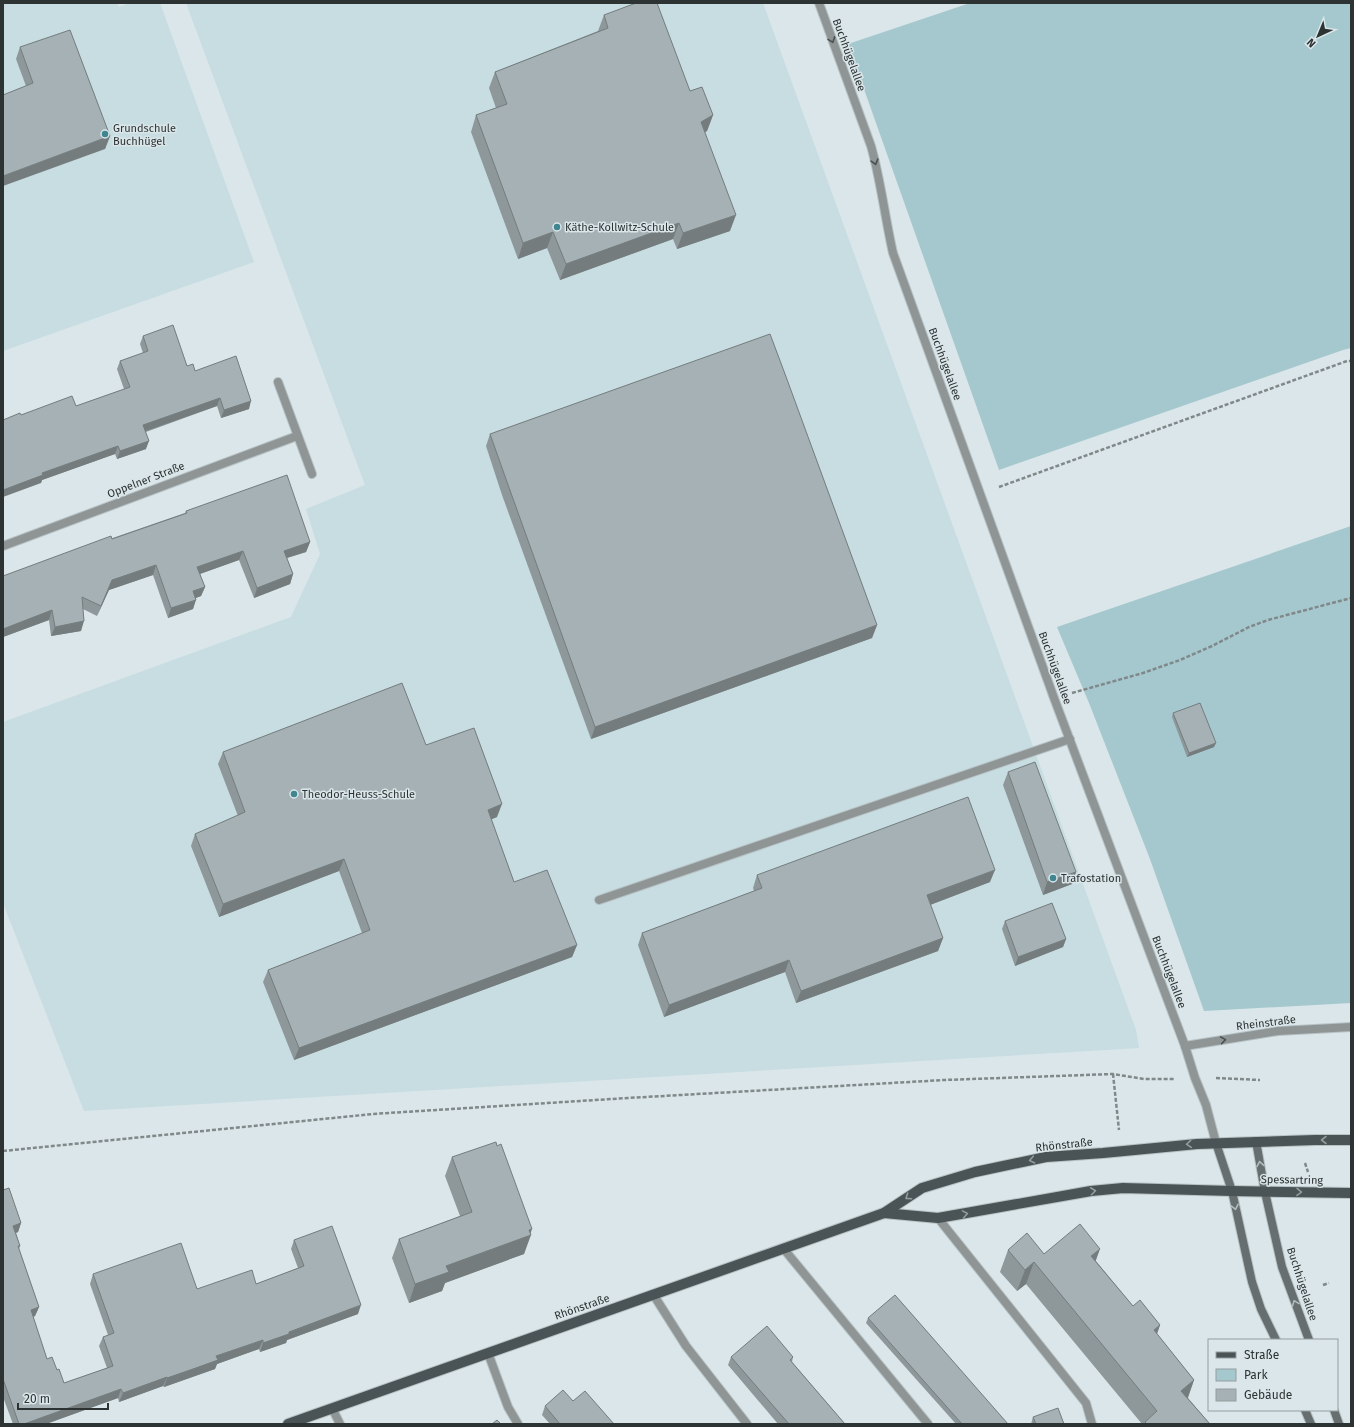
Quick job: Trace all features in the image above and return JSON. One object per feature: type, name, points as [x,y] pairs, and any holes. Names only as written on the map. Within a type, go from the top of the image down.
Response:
[{"type":"main road","points":[[1256,1141],[1351,1140]]},
{"type":"main road","name":"Rhönstraße","points":[[288,1424],[884,1213],[922,1188],[975,1172],[1046,1157],[1256,1141]]},
{"type":"main road","name":"Rhönstraße","points":[[884,1213],[938,1218],[1090,1191],[1123,1188],[1232,1191]]},
{"type":"main road","name":"Spessartring","points":[[1232,1191],[1351,1193]]},
{"type":"street","name":"Buchhügelallee","points":[[819,3],[871,146],[878,170],[893,253],[1054,698],[1206,1105],[1216,1143],[1232,1191],[1252,1282],[1261,1309],[1276,1339]]},
{"type":"street","points":[[278,382],[312,474]]},
{"type":"street","name":"Oppelner Straße","points":[[3,546],[297,436]]},
{"type":"street","points":[[599,900],[1070,740]]},
{"type":"street","name":"Rheinstraße","points":[[1185,1046],[1278,1031],[1351,1027]]},
{"type":"street","name":"Buchhügelallee","points":[[1256,1141],[1265,1192],[1282,1267],[1309,1339]]},
{"type":"street","points":[[938,1218],[1086,1403],[1092,1424]]},
{"type":"street","points":[[783,1248],[928,1424]]},
{"type":"street","points":[[653,1294],[686,1346],[747,1424]]},
{"type":"street","points":[[488,1353],[508,1407],[518,1424]]},
{"type":"street","points":[[332,1408],[340,1424]]},
{"type":"street","points":[[1305,1411],[1311,1424]]},
{"type":"street","points":[[1334,1411],[1338,1424]]},
{"type":"path","points":[[980,494],[1351,361]]},
{"type":"path","points":[[1054,698],[1143,673],[1180,660],[1249,627],[1268,620],[1351,598]]},
{"type":"path","points":[[1113,1074],[1119,1130]]},
{"type":"path","points":[[3,1151],[373,1114],[636,1097],[936,1080],[1113,1074],[1144,1079],[1195,1078]]},
{"type":"path","points":[[1232,1078],[1260,1080]]},
{"type":"path","points":[[1323,1285],[1329,1283]]},
{"type":"shaded area","name":"Grundschule Buchhügel","points":[[3,3],[117,3],[119,7],[130,3],[160,3],[254,262],[3,351]]},
{"type":"shaded area","points":[[186,3],[763,3],[1136,1030],[1139,1048],[84,1111],[3,903],[3,722],[291,617],[320,554],[306,509],[365,485]]},
{"type":"green space","points":[[970,3],[1351,3],[1351,348],[999,470],[848,44]]},
{"type":"green space","points":[[1351,526],[1351,1003],[1204,1011],[1150,859],[1089,703],[1057,627]]},
{"type":"building","points":[[636,3],[657,3],[690,91],[702,87],[713,115],[701,122],[736,215],[683,233],[679,223],[566,264],[553,232],[523,243],[476,115],[507,104],[495,72],[608,28],[604,15]]},
{"type":"building","points":[[70,30],[110,136],[3,176],[3,95],[33,83],[20,47]]},
{"type":"building","points":[[173,325],[187,366],[193,364],[195,371],[236,356],[251,401],[224,410],[220,398],[143,425],[149,441],[120,451],[118,446],[42,473],[43,475],[3,490],[3,420],[72,396],[76,406],[130,387],[120,361],[148,351],[143,336]]},
{"type":"building","points":[[770,334],[877,625],[595,727],[490,434]]},
{"type":"building","points":[[287,475],[310,542],[284,551],[293,574],[257,588],[243,551],[197,567],[205,587],[193,591],[196,600],[171,608],[156,565],[112,580],[101,606],[82,597],[84,621],[55,627],[52,610],[3,629],[3,576],[111,536],[112,539],[187,513],[186,511]]},
{"type":"building","points":[[402,683],[426,745],[474,728],[502,804],[488,810],[514,882],[547,870],[577,945],[299,1048],[268,970],[370,930],[344,859],[223,904],[195,834],[245,812],[223,752]]},
{"type":"building","points":[[1200,703],[1216,743],[1189,753],[1173,713]]},
{"type":"building","points":[[1035,762],[1076,872],[1047,882],[1008,772]]},
{"type":"building","points":[[968,797],[995,870],[927,895],[943,938],[801,991],[789,960],[669,1005],[642,933],[762,888],[757,875]]},
{"type":"building","points":[[1052,903],[1066,939],[1018,957],[1005,921]]},
{"type":"building","points":[[496,1142],[497,1146],[501,1144],[532,1229],[529,1230],[531,1235],[446,1266],[449,1272],[415,1284],[399,1239],[472,1212],[452,1157]]},
{"type":"building","points":[[9,1188],[21,1223],[13,1226],[20,1246],[18,1246],[39,1307],[31,1310],[47,1359],[52,1357],[57,1370],[59,1369],[64,1383],[113,1366],[103,1337],[114,1333],[93,1274],[181,1243],[197,1289],[252,1270],[256,1284],[304,1266],[294,1240],[332,1226],[361,1305],[289,1332],[289,1334],[263,1343],[263,1340],[216,1356],[218,1360],[193,1369],[123,1393],[121,1389],[24,1424],[19,1424],[3,1379],[3,1190]]},
{"type":"building","points":[[1080,1224],[1100,1249],[1091,1256],[1133,1306],[1140,1300],[1160,1325],[1154,1330],[1194,1380],[1181,1391],[1210,1424],[1147,1424],[1145,1422],[1157,1411],[1034,1262],[1025,1270],[1008,1250],[1027,1233],[1044,1254]]},
{"type":"building","points":[[895,1295],[1008,1424],[962,1424],[868,1318]]},
{"type":"building","points":[[767,1326],[793,1357],[790,1360],[845,1424],[789,1424],[731,1357]]},
{"type":"building","points":[[563,1390],[573,1401],[585,1391],[614,1424],[560,1424],[545,1406]]},
{"type":"building","points":[[1058,1408],[1064,1424],[1036,1424],[1033,1417]]},
{"type":"building","points":[[497,1420],[501,1424],[492,1424]]},
{"type":"place","name":"Grundschule Buchhügel","points":[[105,134]]},
{"type":"place","name":"Käthe-Kollwitz-Schule","points":[[557,227]]},
{"type":"place","name":"Theodor-Heuss-Schule","points":[[294,794]]},
{"type":"place","name":"Trafostation","points":[[1053,878]]}]
